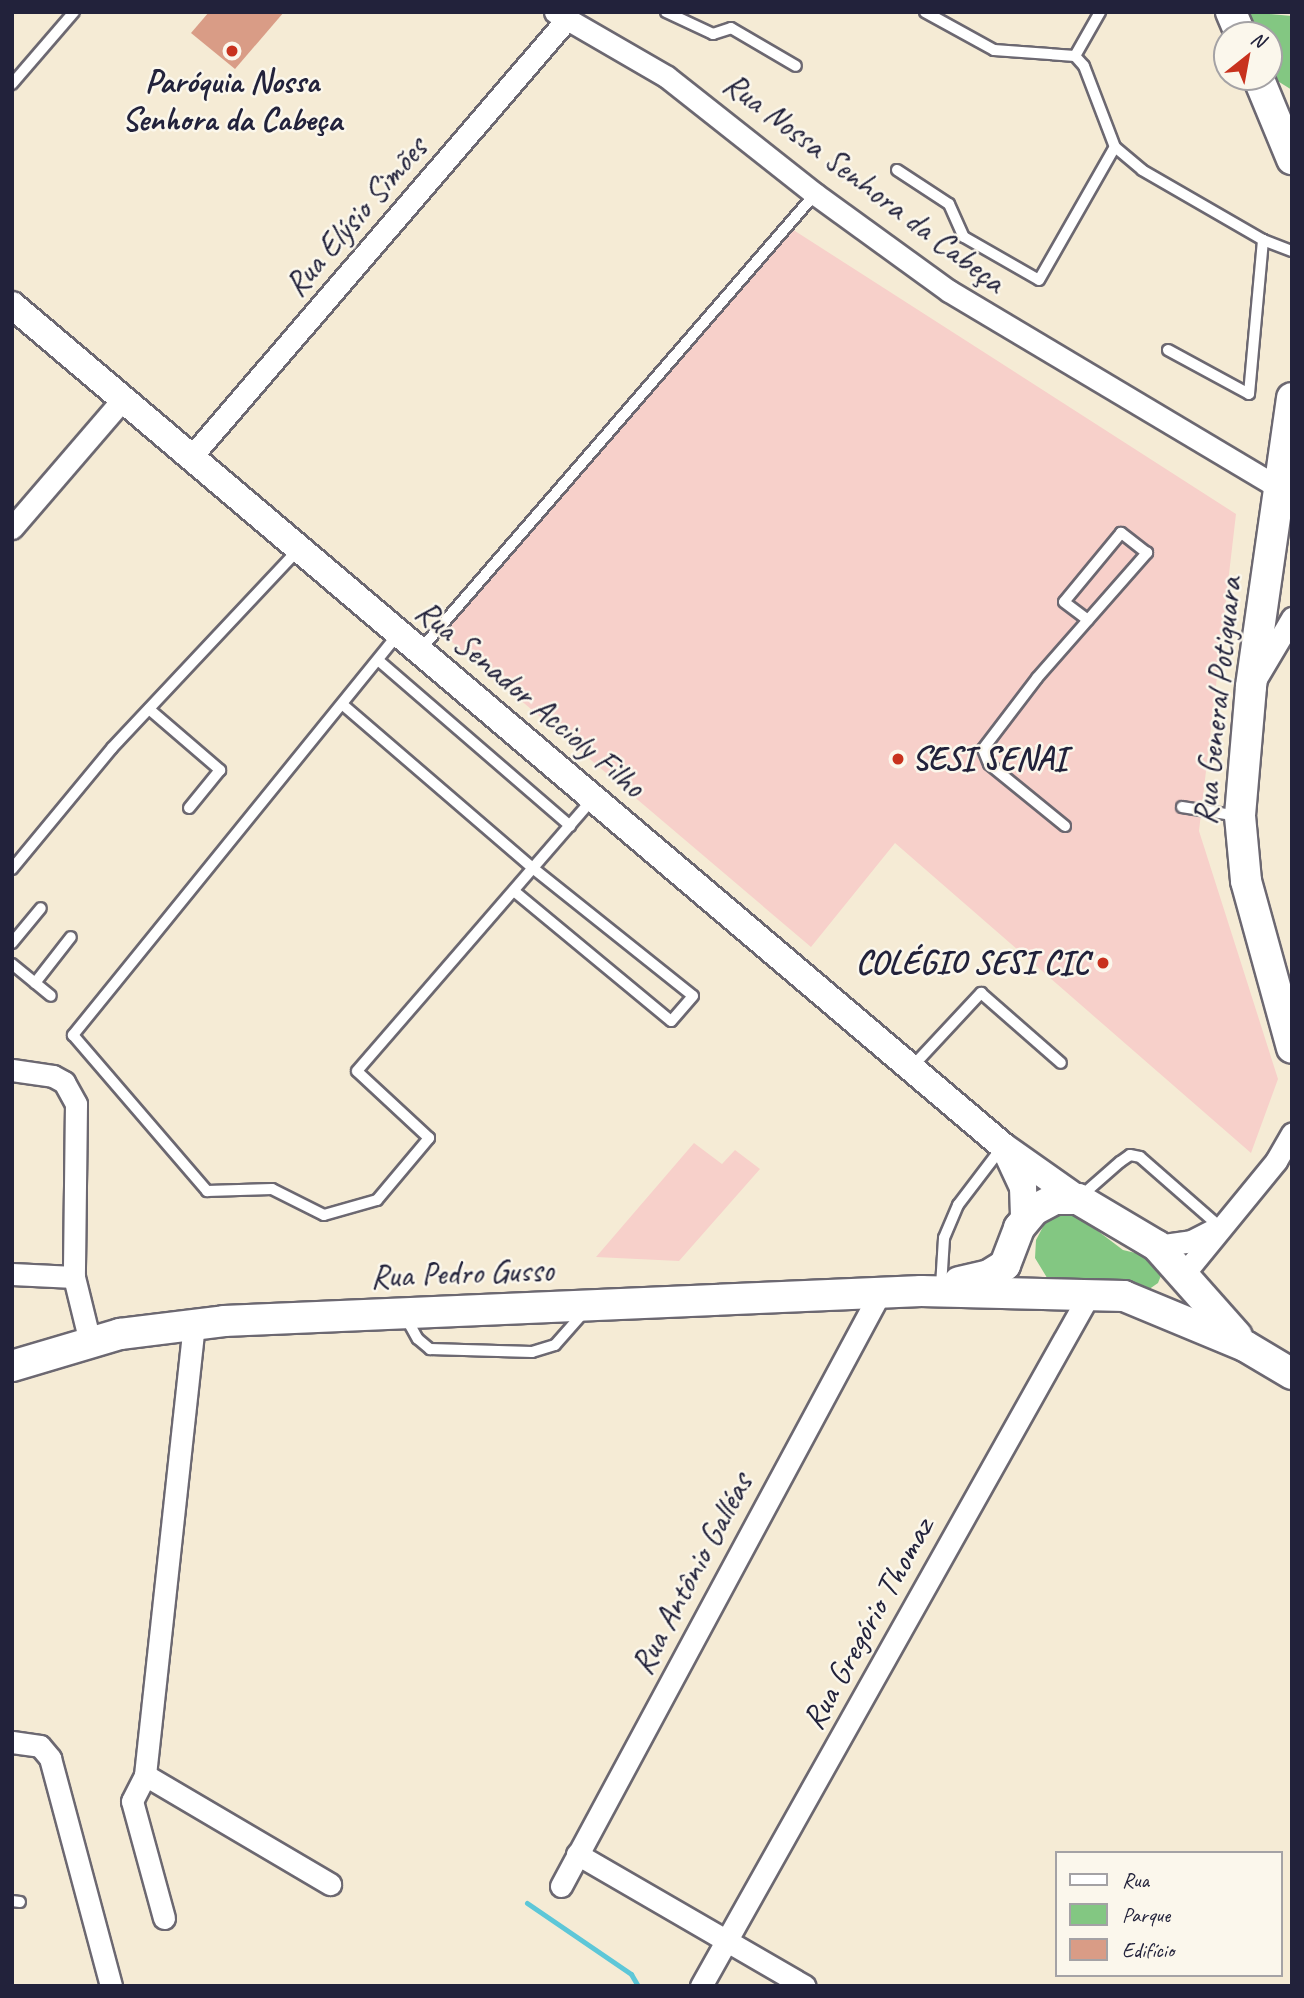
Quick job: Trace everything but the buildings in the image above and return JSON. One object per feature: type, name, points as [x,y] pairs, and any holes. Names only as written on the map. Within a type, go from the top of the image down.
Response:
[{"type":"main road","points":[[1264,91],[1292,159]]},
{"type":"main road","points":[[1276,91],[1292,101]]},
{"type":"main road","name":"Rua General Potiguara","points":[[1292,398],[1285,493],[1251,687],[1240,816],[1246,881],[1292,1048]]},
{"type":"main road","points":[[1024,1220],[1044,1203],[1078,1199]]},
{"type":"main road","name":"Rua Pedro Gusso","points":[[1078,1199],[1157,1246],[1245,1346]]},
{"type":"main road","name":"Rua Pedro Gusso","points":[[931,1289],[998,1271],[1013,1248],[1024,1220]]},
{"type":"main road","points":[[1013,1248],[1017,1274],[1030,1292]]},
{"type":"main road","points":[[1159,1307],[1177,1296],[1182,1276]]},
{"type":"main road","name":"Rua Pedro Gusso","points":[[12,1366],[90,1342],[194,1323],[931,1289],[1090,1293],[1159,1307],[1245,1346],[1292,1374]]},
{"type":"street","name":"Rua Nossa Senhora da Cabeça","points":[[562,15],[689,92],[815,194],[1005,328],[1285,493]]},
{"type":"street","name":"Rua Elýsio Simões","points":[[191,457],[562,15]]},
{"type":"street","name":"Rua Senador Accioly Filho","points":[[12,305],[1003,1146],[1078,1199]]},
{"type":"street","points":[[12,528],[123,399]]},
{"type":"street","points":[[1251,687],[1292,618]]},
{"type":"street","points":[[12,1070],[41,1072],[64,1082],[77,1115],[74,1278],[90,1342]]},
{"type":"street","points":[[1182,1276],[1276,1161],[1292,1133]]},
{"type":"street","name":"Rua Senador Accioly Filho","points":[[1003,1146],[1023,1187],[1024,1220]]},
{"type":"street","points":[[1157,1246],[1191,1241],[1220,1227]]},
{"type":"street","points":[[12,1274],[74,1278]]},
{"type":"street","name":"Rua Antônio Galléas","points":[[561,1886],[880,1293]]},
{"type":"street","name":"Rua Gregório Thomaz","points":[[701,1986],[1090,1293]]},
{"type":"street","points":[[164,1918],[132,1801],[145,1774],[194,1323]]},
{"type":"street","points":[[12,1742],[40,1746],[50,1758],[111,1986]]},
{"type":"street","points":[[145,1774],[330,1884]]},
{"type":"street","points":[[577,1854],[805,1986]]},
{"type":"lane","points":[[12,85],[74,12]]},
{"type":"lane","points":[[666,12],[713,34],[731,28],[796,66]]},
{"type":"lane","points":[[926,12],[993,50],[1075,55],[1084,66],[1115,147],[1142,170],[1262,240],[1292,251]]},
{"type":"lane","points":[[1075,55],[1100,12]]},
{"type":"lane","points":[[897,170],[949,204],[964,237],[1039,280],[1115,147]]},
{"type":"lane","points":[[419,651],[815,194]]},
{"type":"lane","points":[[1168,350],[1249,394],[1262,240]]},
{"type":"lane","points":[[1065,826],[984,758],[983,749],[1000,723],[1037,678],[1147,553],[1121,533],[1064,602],[1088,620]]},
{"type":"lane","points":[[12,869],[149,709],[299,549]]},
{"type":"lane","points":[[399,633],[73,1035],[207,1191],[272,1189],[324,1215],[377,1200],[429,1139],[357,1071],[593,799]]},
{"type":"lane","points":[[377,660],[570,826]]},
{"type":"lane","points":[[342,704],[534,869],[693,996],[671,1021],[514,891]]},
{"type":"lane","points":[[149,709],[220,771],[189,808]]},
{"type":"lane","points":[[1182,807],[1240,816]]},
{"type":"lane","points":[[12,943],[41,908]]},
{"type":"lane","points":[[35,983],[71,937]]},
{"type":"lane","points":[[12,964],[51,996]]},
{"type":"lane","points":[[911,1068],[981,993],[1060,1063]]},
{"type":"lane","points":[[931,1289],[944,1238],[958,1205],[1003,1146]]},
{"type":"lane","points":[[1078,1199],[1120,1162],[1130,1156],[1140,1157],[1220,1227]]},
{"type":"lane","points":[[404,1313],[418,1339],[430,1349],[532,1352],[555,1345],[588,1306]]},
{"type":"shaded area","name":"SESI SENAI","points":[[781,222],[1236,514],[1199,831],[1278,1079],[1251,1153],[895,843],[811,947],[439,631]]},
{"type":"shaded area","points":[[694,1143],[722,1164],[735,1150],[760,1169],[679,1261],[596,1257]]},
{"type":"green space","points":[[1247,12],[1292,16],[1292,90],[1283,84],[1283,21],[1251,21]]},
{"type":"green space","points":[[1058,1213],[1074,1213],[1123,1250],[1148,1256],[1162,1273],[1158,1283],[1145,1292],[1049,1281],[1035,1258],[1036,1240],[1044,1225]]},
{"type":"waterway","points":[[527,1903],[631,1974],[638,1986]]},
{"type":"place","name":"Paróquia Nossa Senhora da Cabeça","points":[[232,51]]},
{"type":"place","name":"SESI SENAI","points":[[898,759]]},
{"type":"place","name":"COLÉGIO SESI CIC","points":[[1103,963]]}]
